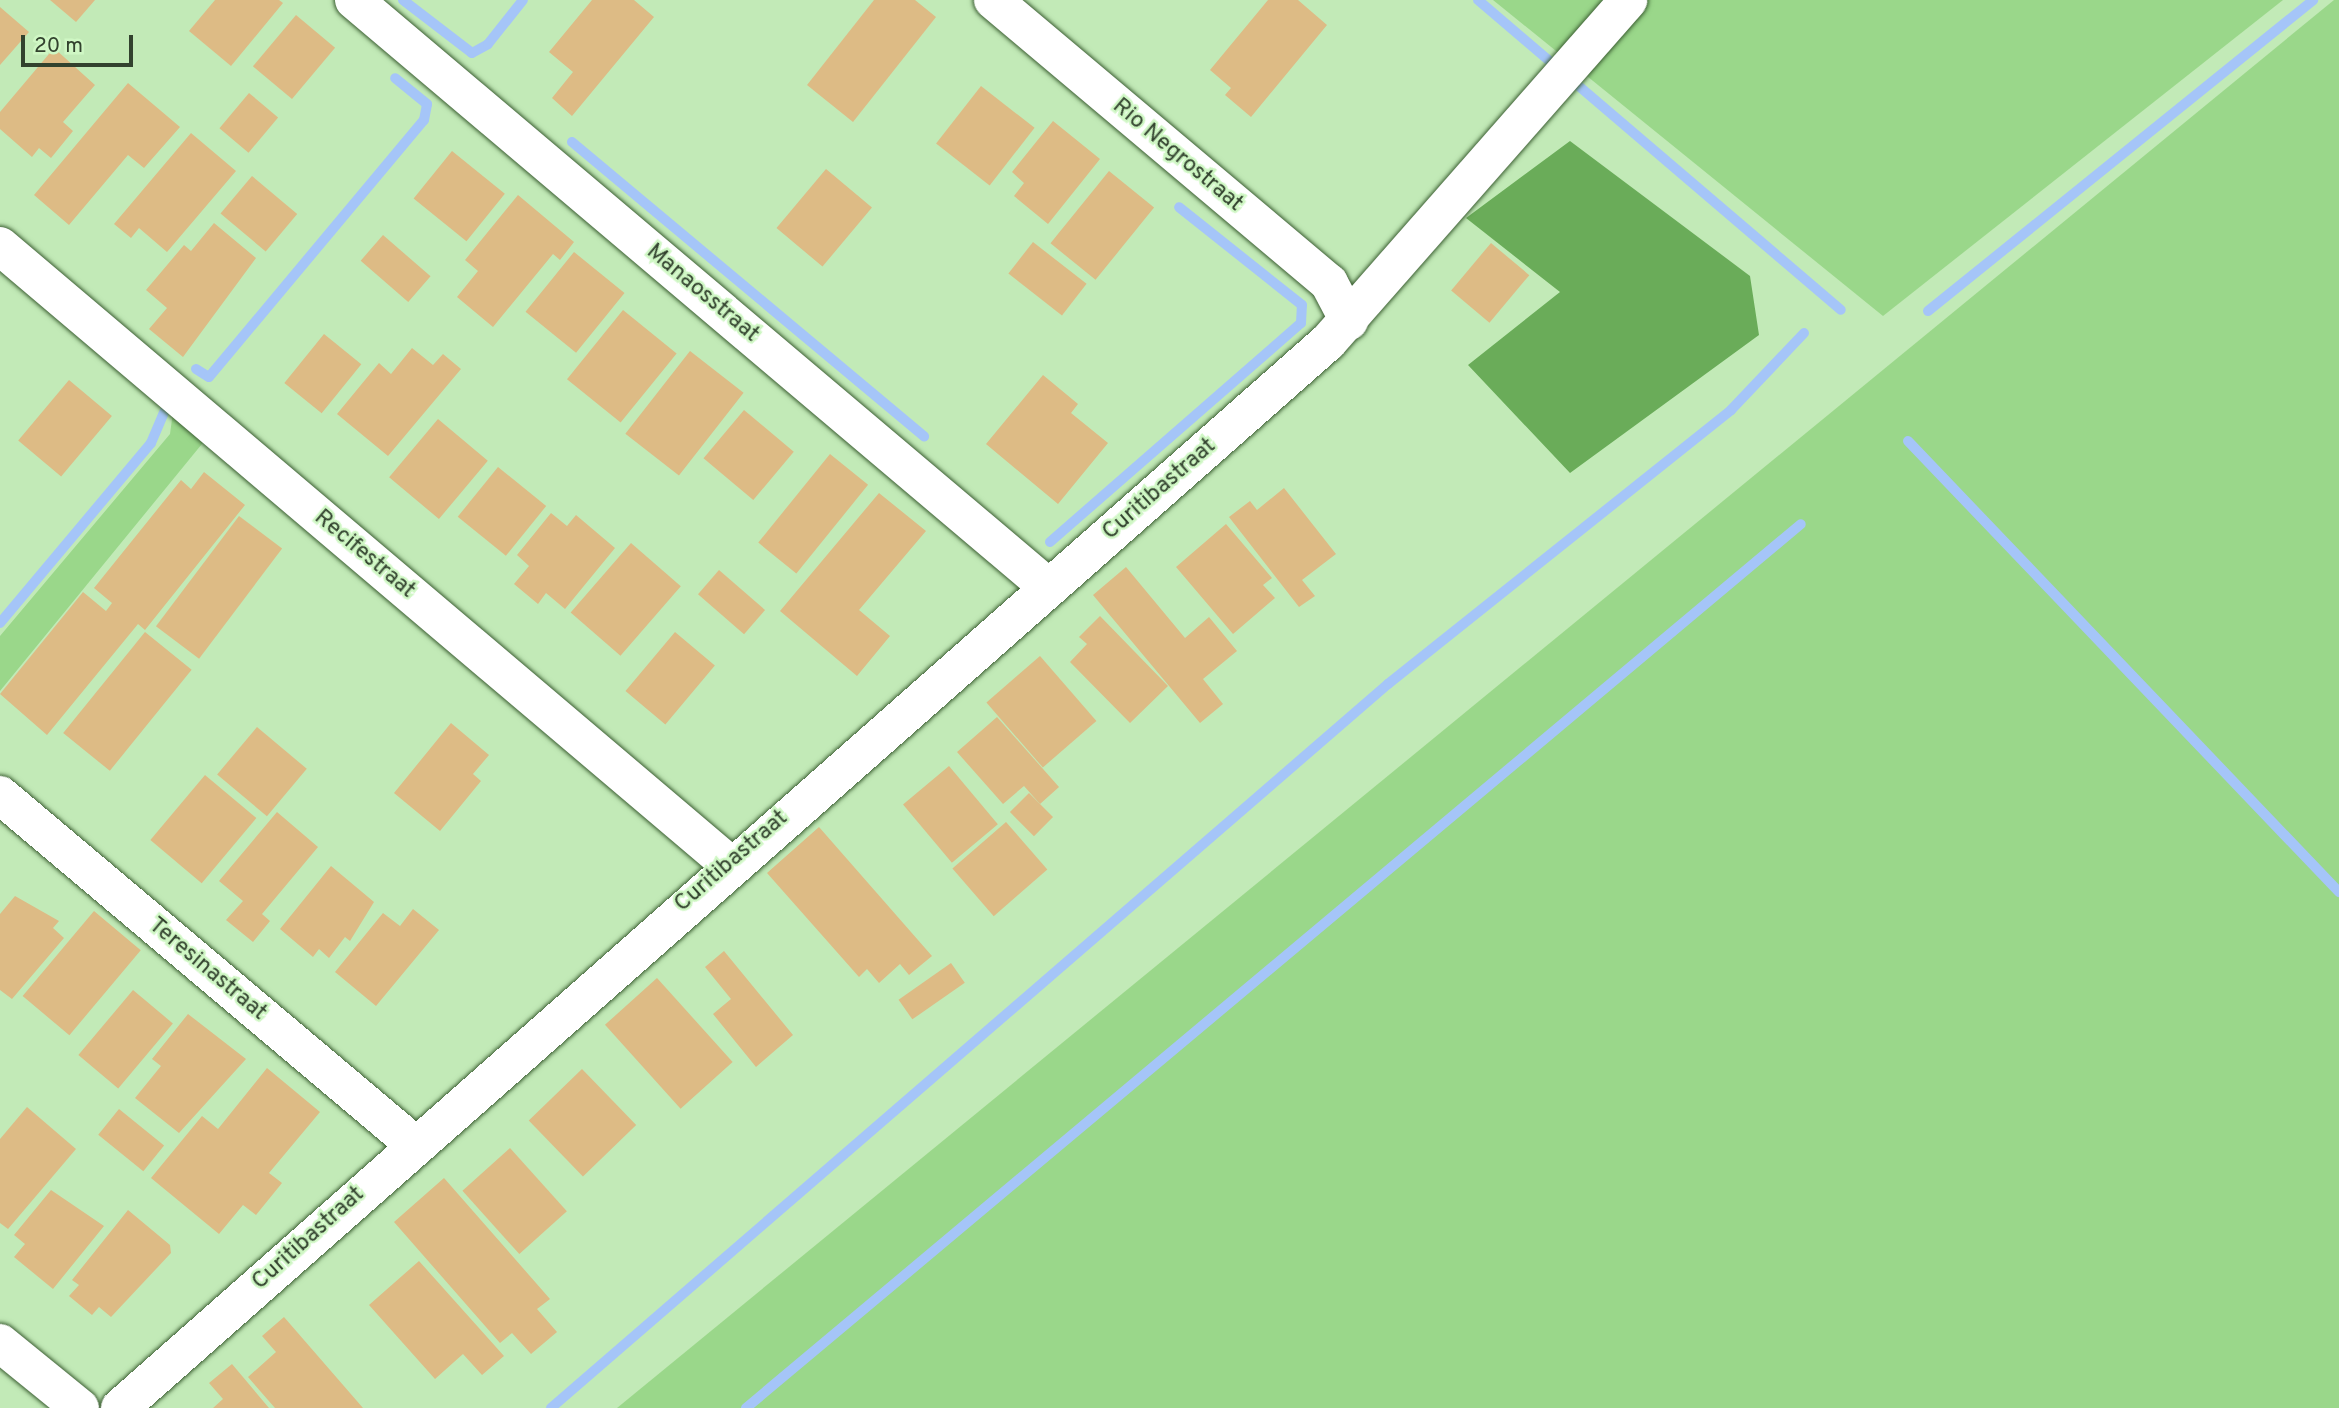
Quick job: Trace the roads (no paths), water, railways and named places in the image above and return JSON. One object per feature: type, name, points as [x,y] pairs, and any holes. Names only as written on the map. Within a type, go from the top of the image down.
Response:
[{"type":"street","name":"Manaosstraat","points":[[354,0],[1049,588]]},
{"type":"street","name":"Rio Negrostraat","points":[[993,0],[1329,283],[1349,321]]},
{"type":"street","name":"Curitibastraat","points":[[120,1408],[729,864],[1049,588],[1349,321],[1545,100],[1628,0]]},
{"type":"street","name":"Recifestraat","points":[[0,246],[729,864]]},
{"type":"street","name":"Teresinastraat","points":[[0,795],[415,1145]]},
{"type":"street","points":[[0,1343],[80,1408]]},
{"type":"waterway","points":[[403,0],[472,53],[488,44],[523,0]]},
{"type":"waterway","points":[[1478,0],[1841,310]]},
{"type":"waterway","points":[[1928,311],[2313,0]]},
{"type":"waterway","points":[[196,369],[209,377],[424,120],[427,104],[395,78]]},
{"type":"waterway","points":[[572,142],[924,436]]},
{"type":"waterway","points":[[1050,542],[1301,323],[1302,305],[1179,207]]},
{"type":"waterway","points":[[551,1408],[1388,684],[1731,410],[1804,333]]},
{"type":"waterway","points":[[0,623],[151,443],[164,412]]},
{"type":"waterway","points":[[1908,441],[2339,892]]},
{"type":"waterway","points":[[746,1408],[1801,524]]}]
